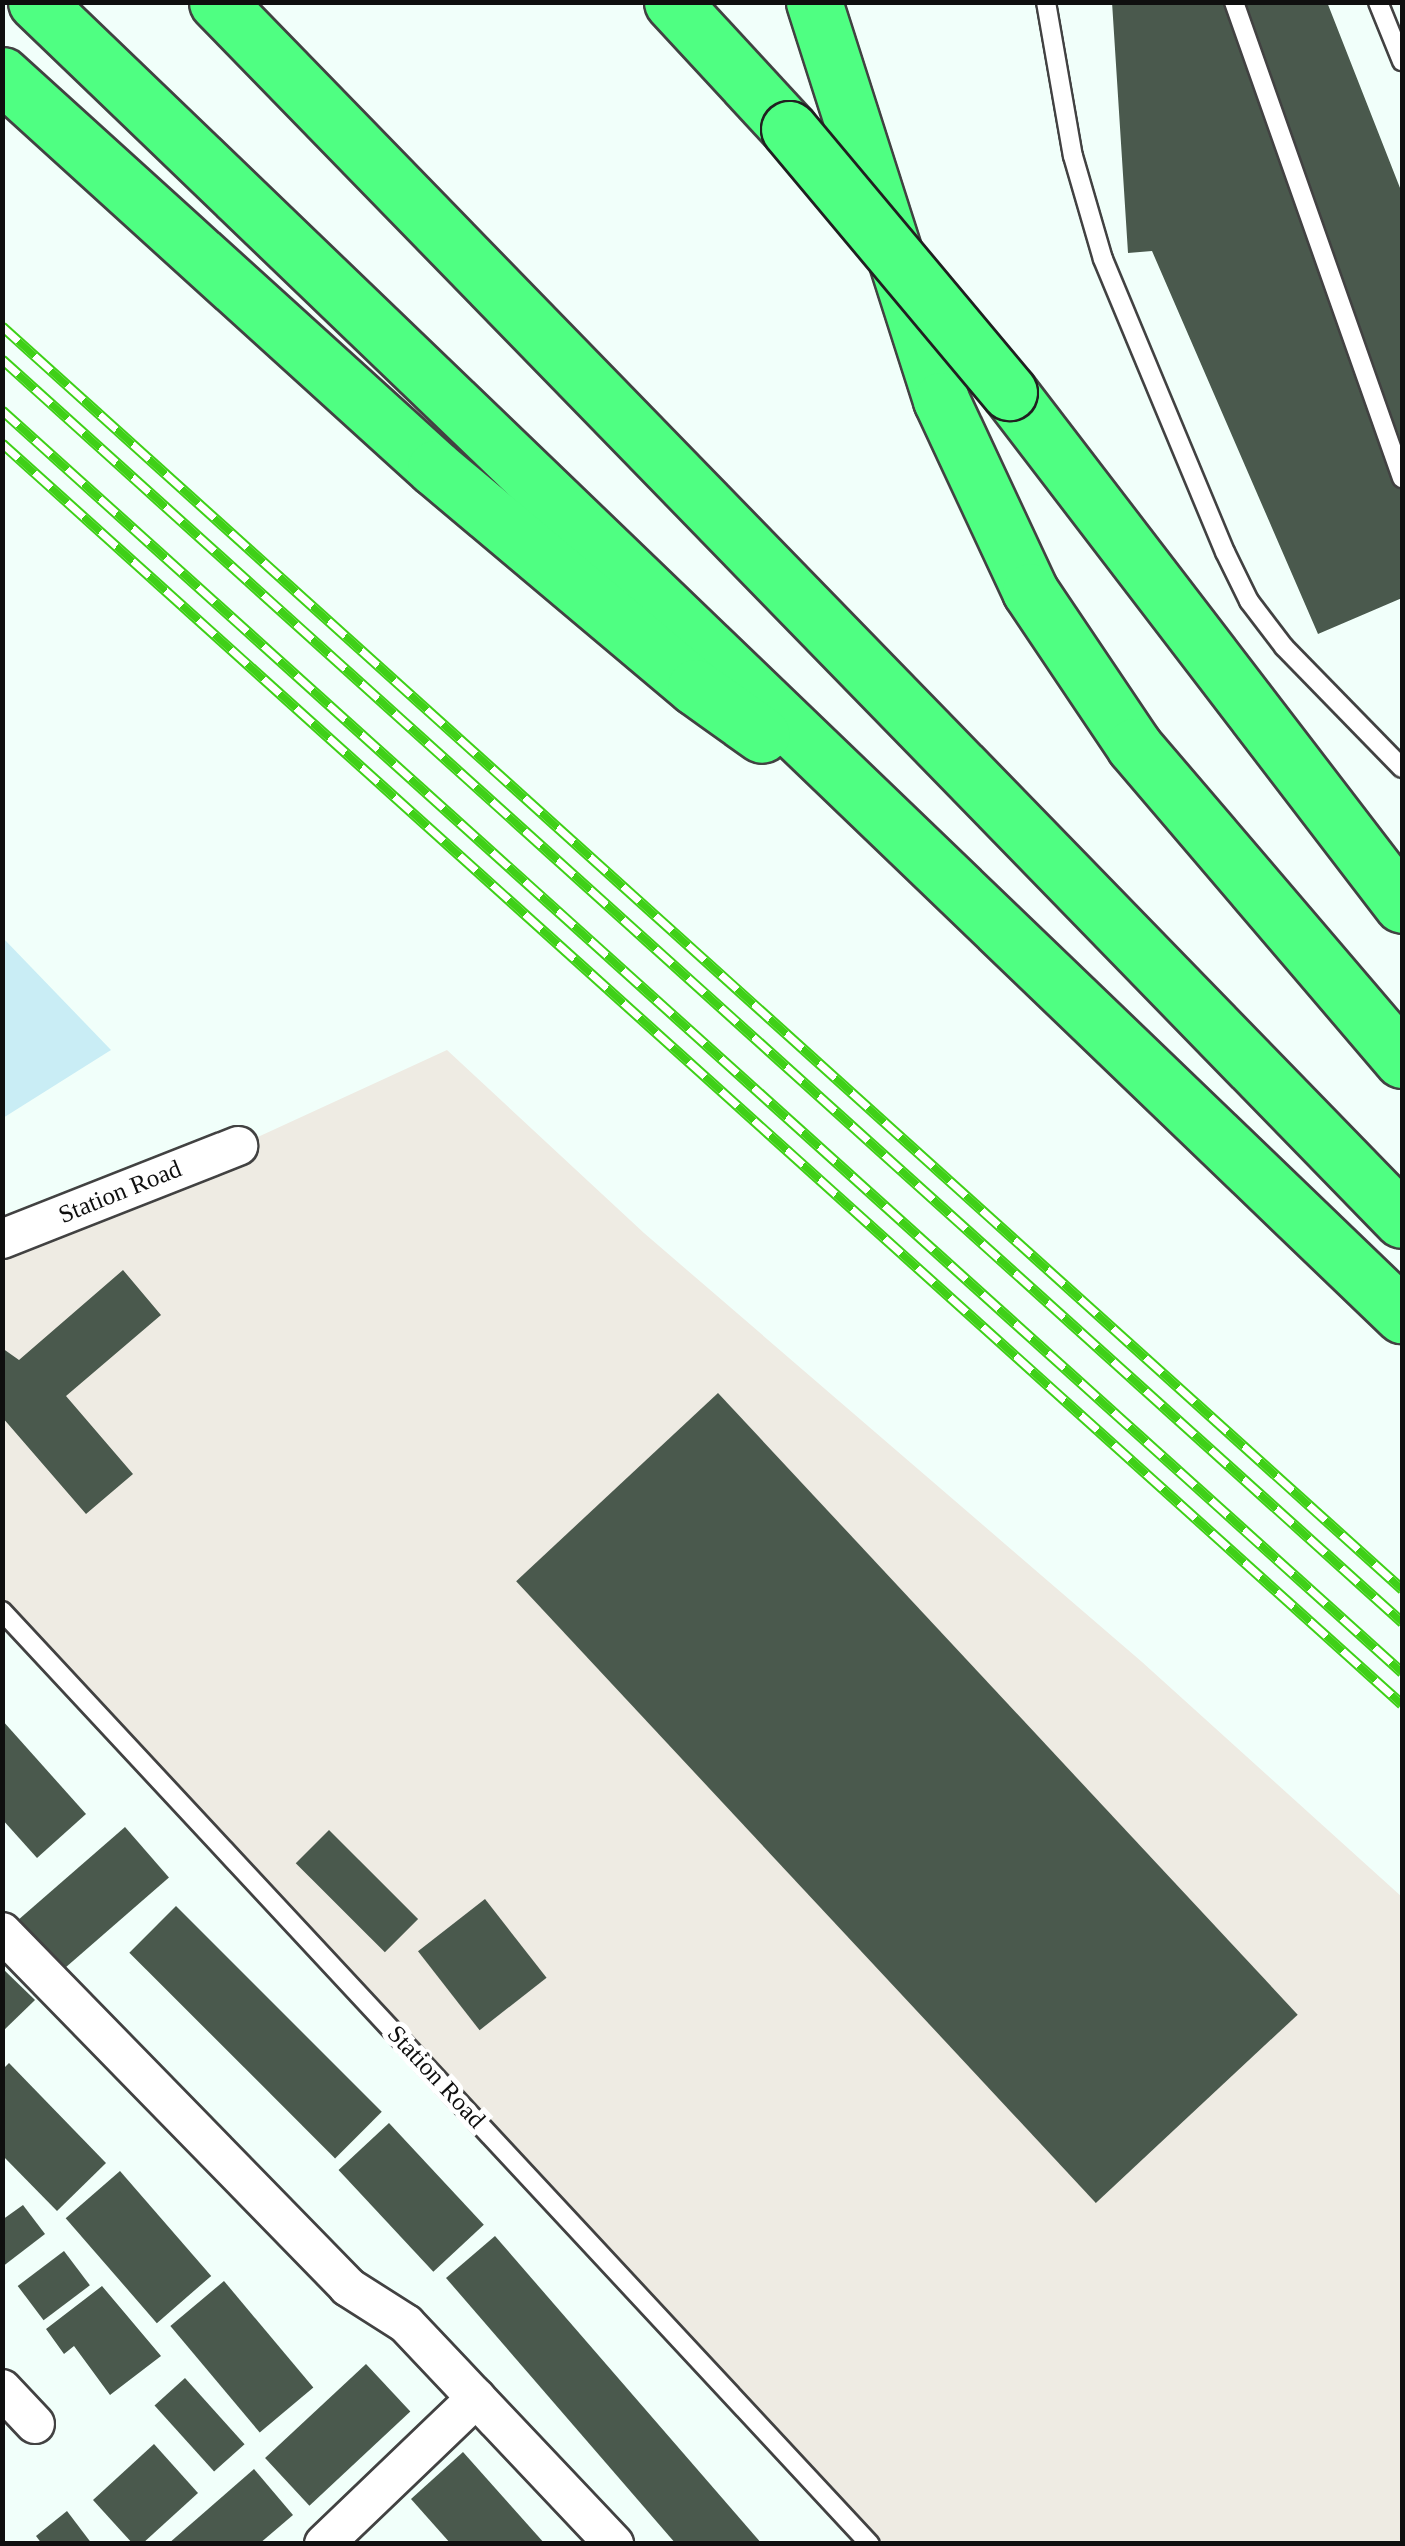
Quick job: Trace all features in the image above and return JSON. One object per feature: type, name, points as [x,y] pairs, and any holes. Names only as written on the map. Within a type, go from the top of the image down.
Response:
[{"type":"highway","points":[[36,2],[923,850],[1402,1315]]},
{"type":"highway","points":[[217,2],[1402,1220]]},
{"type":"highway","points":[[672,2],[788,128],[1009,392],[1402,905]]},
{"type":"highway","points":[[814,2],[941,400],[1030,591],[1134,746],[1402,1060]]},
{"type":"highway","points":[[2,74],[434,468],[694,688],[923,850]]},
{"type":"street","name":"Station Road","points":[[2,1238],[238,1146]]},
{"type":"street","points":[[2,1932],[348,2288],[406,2324],[602,2540]]},
{"type":"street","points":[[2,2389],[35,2424]]},
{"type":"street","points":[[324,2544],[476,2398]]},
{"type":"lane","points":[[1046,2],[1072,156],[1103,260],[1225,552],[1249,601],[1284,647],[1402,768]]},
{"type":"lane","points":[[1234,2],[1402,478]]},
{"type":"lane","points":[[1378,2],[1402,61]]},
{"type":"lane","name":"Station Road","points":[[2,1612],[870,2544]]},
{"type":"shaded area","points":[[3,938],[111,1050],[3,1118]]},
{"type":"shaded area","points":[[447,1050],[644,1233],[1142,1662],[1402,1897],[1402,2543],[870,2543],[3,1611],[3,1239],[238,1146]]},
{"type":"building","points":[[1112,2],[1327,2],[1402,193],[1402,598],[1318,634],[1152,251],[1128,253]]},
{"type":"building","points":[[123,1270],[161,1315],[66,1396],[133,1474],[86,1514],[2,1417],[2,1348],[19,1360]]},
{"type":"building","points":[[718,1393],[1298,2015],[1096,2203],[516,1581]]},
{"type":"building","points":[[2,1720],[86,1814],[37,1858],[2,1819]]},
{"type":"building","points":[[125,1827],[169,1878],[62,1971],[18,1920]]},
{"type":"building","points":[[329,1830],[418,1919],[385,1952],[296,1863]]},
{"type":"building","points":[[485,1899],[547,1978],[480,2030],[418,1951]]},
{"type":"building","points":[[176,1906],[382,2112],[335,2158],[129,1953]]},
{"type":"building","points":[[2,1968],[35,2000],[2,2032]]},
{"type":"building","points":[[9,2063],[106,2163],[57,2211],[2,2155],[2,2070]]},
{"type":"building","points":[[389,2123],[484,2225],[433,2272],[339,2170]]},
{"type":"building","points":[[120,2171],[211,2276],[157,2323],[66,2218]]},
{"type":"building","points":[[23,2205],[45,2234],[2,2267],[2,2220]]},
{"type":"building","points":[[495,2236],[762,2544],[676,2544],[446,2278]]},
{"type":"building","points":[[64,2251],[90,2285],[44,2320],[18,2286]]},
{"type":"building","points":[[224,2281],[313,2387],[260,2432],[170,2326]]},
{"type":"building","points":[[102,2286],[161,2356],[110,2395],[74,2346],[64,2354],[46,2329]]},
{"type":"building","points":[[366,2364],[410,2412],[309,2506],[265,2458]]},
{"type":"building","points":[[185,2378],[245,2444],[214,2472],[155,2405]]},
{"type":"building","points":[[154,2444],[198,2493],[142,2544],[133,2544],[93,2500]]},
{"type":"building","points":[[463,2452],[545,2544],[451,2544],[411,2499]]},
{"type":"building","points":[[254,2469],[293,2515],[259,2544],[168,2544]]},
{"type":"building","points":[[67,2511],[92,2544],[42,2544],[36,2536]]},
{"type":"railway","points":[[2,326],[1402,1589]]},
{"type":"railway","points":[[2,359],[1402,1622]]},
{"type":"railway","points":[[2,410],[1402,1672]]},
{"type":"railway","points":[[2,443],[1402,1704]]}]
